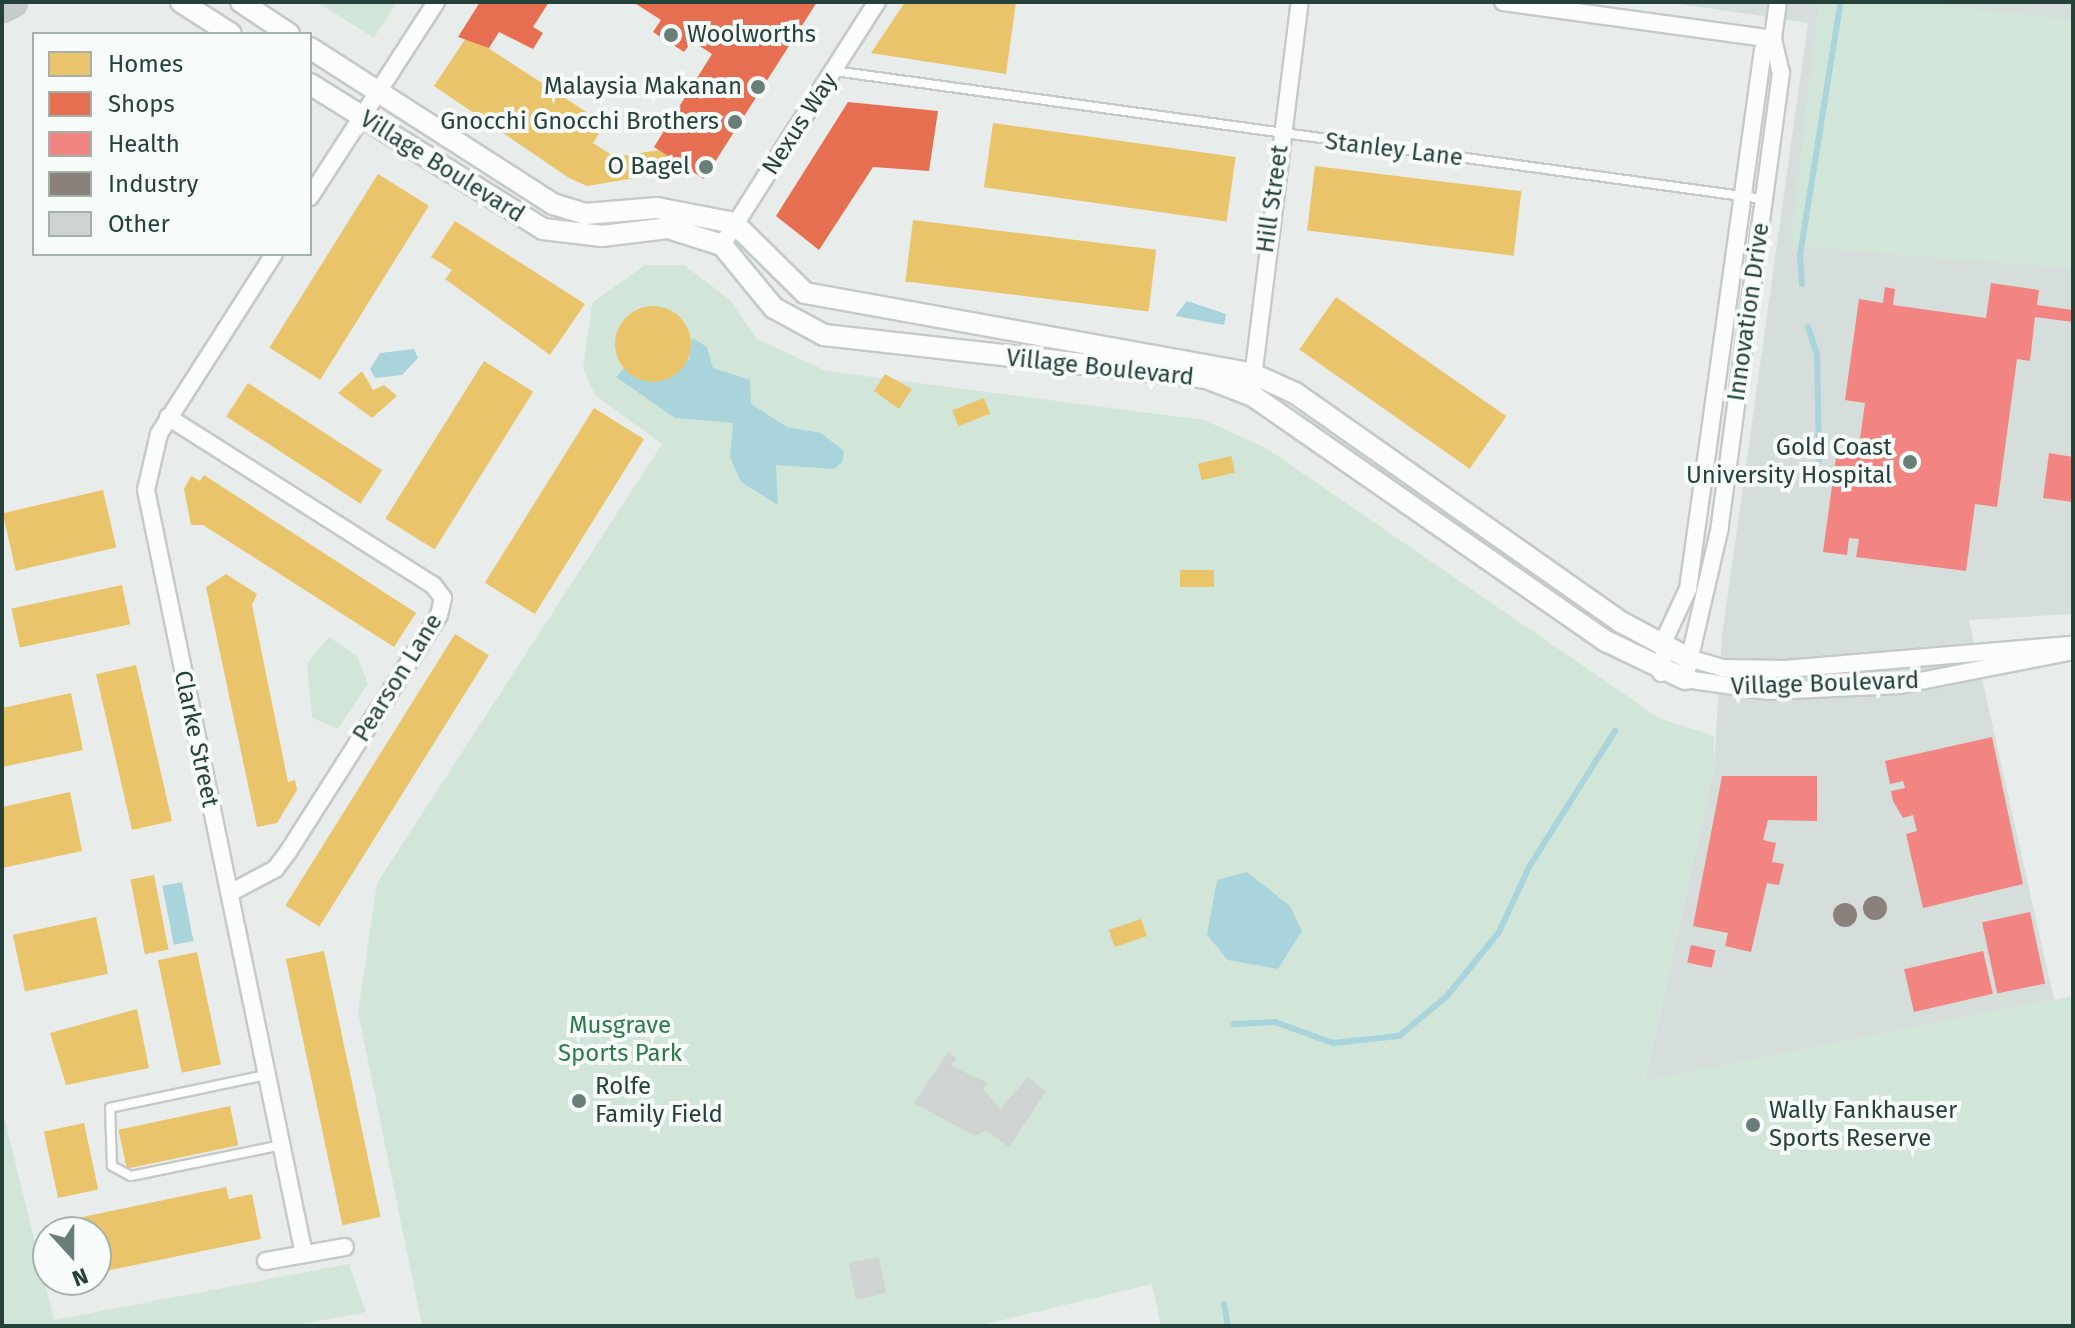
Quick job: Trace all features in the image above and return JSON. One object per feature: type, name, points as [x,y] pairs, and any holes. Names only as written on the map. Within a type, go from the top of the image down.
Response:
[{"type":"highway","points":[[2,7],[12,2]]},
{"type":"street","points":[[181,2],[228,32]]},
{"type":"street","points":[[241,2],[286,32]]},
{"type":"street","points":[[312,194],[436,2]]},
{"type":"street","name":"Nexus Way","points":[[722,245],[877,2]]},
{"type":"street","name":"Hill Street","points":[[1253,396],[1251,373],[1300,2]]},
{"type":"street","points":[[1503,2],[1773,39]]},
{"type":"street","name":"Innovation Drive","points":[[1685,679],[1720,527],[1781,73],[1773,39],[1778,2]]},
{"type":"street","name":"Innovation Drive","points":[[1661,673],[1664,650],[1688,589],[1763,50],[1773,39]]},
{"type":"street","name":"Village Boulevard","points":[[312,49],[553,204],[585,214],[657,208],[734,223],[805,293],[1251,373],[1295,393],[1664,650],[1722,668],[1785,669],[2073,645]]},
{"type":"street","name":"Village Boulevard","points":[[312,85],[543,229],[602,236],[668,228],[722,245],[774,308],[824,335],[1206,378],[1253,396],[1661,673],[1769,691],[1900,685],[2073,651]]},
{"type":"street","name":"Clarke Street","points":[[273,256],[168,417],[154,444],[146,490],[304,1254]]},
{"type":"street","name":"Pearson Lane","points":[[168,417],[443,598],[439,615],[288,852],[275,869],[230,893]]},
{"type":"street","points":[[266,1261],[345,1247]]},
{"type":"lane","name":"Stanley Lane","points":[[833,71],[1764,199]]},
{"type":"lane","points":[[267,1075],[110,1108],[112,1166],[131,1176],[282,1145]]},
{"type":"shaded area","name":"Gold Coast University Hospital","points":[[1667,2],[2073,2],[2073,614],[1969,620],[2054,1000],[1645,1081],[1714,767],[1722,636],[1808,23]]},
{"type":"green space","points":[[317,2],[397,2],[374,38]]},
{"type":"green space","points":[[1819,2],[1909,2],[2073,20],[2073,268],[1790,246]]},
{"type":"green space","name":"Musgrave Sports Park","points":[[645,265],[684,265],[729,299],[757,339],[826,371],[1204,420],[1266,448],[1659,718],[1714,736],[1714,767],[1645,1081],[2073,996],[2073,1326],[1161,1326],[1152,1284],[978,1326],[422,1326],[358,1012],[377,883],[662,444],[595,395],[583,368],[592,303]]},
{"type":"green space","points":[[329,637],[357,656],[368,684],[338,729],[312,718],[307,663]]},
{"type":"green space","points":[[2,1108],[32,1230],[32,1296],[48,1296],[54,1320],[349,1264],[366,1312],[293,1326],[2,1326]]},
{"type":"water","points":[[1187,301],[1226,314],[1224,325],[1175,316]]},
{"type":"water","points":[[692,338],[707,347],[713,368],[750,380],[751,404],[787,427],[821,433],[844,451],[842,462],[834,469],[776,465],[778,505],[741,482],[730,457],[733,423],[675,418],[616,377],[624,368],[640,380],[667,379],[689,359]]},
{"type":"water","points":[[414,349],[418,358],[402,375],[375,378],[370,369],[380,353]]},
{"type":"water","points":[[1247,872],[1290,906],[1302,931],[1278,969],[1228,960],[1207,935],[1217,880]]},
{"type":"water","points":[[182,882],[193,941],[174,945],[162,886]]},
{"type":"building: Homes","points":[[905,2],[1016,2],[1006,74],[871,53]]},
{"type":"building: Homes","points":[[468,35],[605,124],[593,143],[615,157],[659,150],[689,169],[587,186],[569,178],[434,86]]},
{"type":"building: Homes","points":[[993,123],[1236,157],[1227,221],[984,187]]},
{"type":"building: Homes","points":[[1315,166],[1521,191],[1514,256],[1307,231]]},
{"type":"building: Homes","points":[[378,174],[429,206],[320,380],[269,348]]},
{"type":"building: Homes","points":[[913,220],[1156,250],[1149,311],[905,282]]},
{"type":"building: Homes","points":[[455,221],[585,304],[550,355],[445,279],[452,270],[431,257]]},
{"type":"building: Homes","points":[[1336,297],[1506,416],[1470,469],[1299,349]]},
{"type":"building: Homes","points":[[646,306],[660,306],[674,312],[685,323],[691,344],[688,359],[680,371],[660,382],[646,382],[632,376],[621,365],[615,351],[615,337],[621,323],[632,312]]},
{"type":"building: Homes","points":[[484,361],[533,392],[435,549],[385,519]]},
{"type":"building: Homes","points":[[362,371],[373,390],[384,385],[397,396],[372,418],[338,393]]},
{"type":"building: Homes","points":[[885,374],[912,389],[899,409],[874,391]]},
{"type":"building: Homes","points":[[248,383],[382,470],[360,504],[226,417]]},
{"type":"building: Homes","points":[[984,398],[990,414],[958,426],[952,410]]},
{"type":"building: Homes","points":[[594,408],[644,439],[535,614],[485,583]]},
{"type":"building: Homes","points":[[1231,456],[1235,473],[1202,480],[1198,464]]},
{"type":"building: Homes","points":[[204,475],[416,613],[394,647],[203,525],[191,525],[184,489],[191,476],[200,481]]},
{"type":"building: Homes","points":[[103,490],[116,547],[16,571],[3,513]]},
{"type":"building: Homes","points":[[1180,570],[1214,570],[1214,587],[1180,587]]},
{"type":"building: Homes","points":[[226,574],[257,594],[252,605],[288,782],[295,780],[297,790],[277,823],[257,827],[206,587]]},
{"type":"building: Homes","points":[[122,585],[130,624],[20,648],[11,608]]},
{"type":"building: Homes","points":[[455,634],[489,655],[319,927],[285,905]]},
{"type":"building: Homes","points":[[136,665],[172,821],[132,830],[96,674]]},
{"type":"building: Homes","points":[[71,693],[83,750],[2,767],[2,708]]},
{"type":"building: Homes","points":[[70,792],[82,851],[2,868],[2,807]]},
{"type":"building: Homes","points":[[154,875],[169,950],[145,954],[130,880]]},
{"type":"building: Homes","points":[[96,917],[108,974],[25,991],[13,935]]},
{"type":"building: Homes","points":[[1141,919],[1147,936],[1115,947],[1109,930]]},
{"type":"building: Homes","points":[[324,951],[381,1217],[342,1225],[286,959]]},
{"type":"building: Homes","points":[[197,952],[221,1064],[182,1073],[158,960]]},
{"type":"building: Homes","points":[[137,1009],[149,1068],[66,1085],[50,1033]]},
{"type":"building: Homes","points":[[230,1106],[238,1145],[127,1169],[118,1130]]},
{"type":"building: Homes","points":[[84,1123],[98,1190],[58,1198],[44,1132]]},
{"type":"building: Homes","points":[[226,1187],[229,1199],[252,1194],[261,1239],[112,1270],[112,1216],[87,1216]]},
{"type":"building: Shops","points":[[480,2],[549,2],[533,27],[543,33],[533,49],[499,32],[489,48],[458,37]]},
{"type":"building: Shops","points":[[633,2],[817,2],[704,179],[654,147],[712,54],[692,41],[684,52],[653,32],[661,20]]},
{"type":"building: Shops","points":[[848,102],[938,111],[929,171],[873,167],[819,250],[776,216]]},
{"type":"building: Health","points":[[1991,283],[2039,290],[2037,305],[2073,310],[2073,322],[2035,317],[2030,361],[2017,359],[1997,507],[1975,504],[1966,571],[1856,557],[1859,539],[1849,538],[1847,555],[1823,552],[1837,450],[1858,453],[1865,403],[1845,400],[1859,299],[1883,303],[1885,287],[1895,289],[1893,305],[1986,318]]},
{"type":"building: Health","points":[[2049,453],[2073,457],[2073,502],[2043,498]]},
{"type":"building: Health","points":[[1992,737],[2023,884],[1923,908],[1906,834],[1917,831],[1913,815],[1903,818],[1893,801],[1891,791],[1905,788],[1903,781],[1890,784],[1885,761]]},
{"type":"building: Health","points":[[1722,776],[1817,776],[1817,821],[1768,820],[1763,840],[1776,843],[1772,862],[1784,864],[1779,885],[1767,883],[1751,952],[1725,946],[1728,933],[1693,926]]},
{"type":"building: Health","points":[[2030,912],[2045,983],[1997,994],[1982,922]]},
{"type":"building: Health","points":[[1691,945],[1715,950],[1712,968],[1687,963]]},
{"type":"building: Health","points":[[1983,951],[1993,994],[1914,1012],[1904,969]]},
{"type":"building: Industry","points":[[1875,896],[1886,903],[1887,908],[1880,919],[1875,920],[1864,913],[1863,908],[1870,897]]},
{"type":"building: Industry","points":[[1845,903],[1856,910],[1857,915],[1850,926],[1845,927],[1834,920],[1833,915],[1840,904]]},
{"type":"building: Other","points":[[948,1052],[957,1058],[951,1066],[987,1082],[983,1089],[1000,1109],[1028,1077],[1046,1091],[1009,1147],[986,1130],[975,1136],[914,1103]]},
{"type":"building: Other","points":[[879,1257],[886,1293],[856,1299],[849,1263]]},
{"type":"waterway","points":[[1802,284],[1800,255],[1840,5]]},
{"type":"waterway","points":[[1808,327],[1817,354],[1819,460]]},
{"type":"waterway","points":[[1234,1024],[1275,1022],[1333,1043],[1399,1036],[1447,996],[1499,932],[1529,867],[1615,731]]},
{"type":"waterway","points":[[1224,1304],[1228,1326]]},
{"type":"place","name":"Woolworths","points":[[671,35]]},
{"type":"place","name":"Malaysia Makanan","points":[[758,87]]},
{"type":"place","name":"Gnocchi Gnocchi Brothers","points":[[735,122]]},
{"type":"place","name":"O Bagel","points":[[706,167]]},
{"type":"place","name":"Gold Coast University Hospital","points":[[1910,462]]},
{"type":"place","name":"Rolfe Family Field","points":[[579,1101]]},
{"type":"place","name":"Wally Fankhauser Sports Reserve","points":[[1753,1125]]}]
